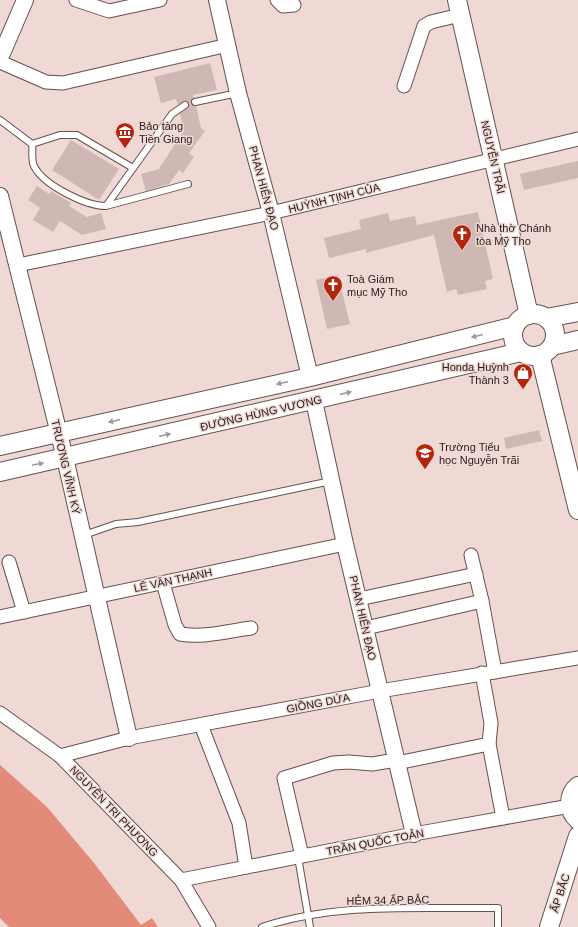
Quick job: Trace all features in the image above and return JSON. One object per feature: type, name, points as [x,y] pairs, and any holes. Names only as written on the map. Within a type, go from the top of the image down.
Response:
[{"type":"main road","name":"NGUYỄN TRÃI","points":[[458,7],[494,159],[538,316],[554,331],[555,339],[546,351],[578,509]]},
{"type":"main road","points":[[578,312],[538,316],[518,321],[514,326],[513,341],[515,347],[527,356],[578,340]]},
{"type":"main road","points":[[0,446],[310,377],[514,326]]},
{"type":"main road","name":"ĐƯỜNG HÙNG VƯƠNG","points":[[0,472],[314,401],[521,352]]},
{"type":"main road","points":[[574,813],[572,793],[578,786]]},
{"type":"main road","name":"ẤP BẮC","points":[[549,927],[578,836]]},
{"type":"street","points":[[0,58],[4,38],[25,0]]},
{"type":"street","points":[[76,0],[109,11],[160,0]]},
{"type":"street","name":"PHAN HIỂN ĐẠO","points":[[217,0],[238,93],[271,213],[310,377]]},
{"type":"street","points":[[278,0],[283,6],[294,5]]},
{"type":"street","points":[[404,86],[424,26],[458,7]]},
{"type":"street","points":[[0,62],[46,82],[63,82],[228,45]]},
{"type":"street","name":"HUỲNH TỊNH CỦA","points":[[18,266],[271,213],[578,140]]},
{"type":"street","name":"TRƯƠNG VĨNH KÝ","points":[[0,196],[65,458],[129,738]]},
{"type":"street","name":"PHAN HIỂN ĐẠO","points":[[314,401],[345,544],[414,834]]},
{"type":"street","name":"LÊ VĂN THẠNH","points":[[0,617],[345,544]]},
{"type":"street","points":[[472,555],[495,672]]},
{"type":"street","points":[[9,562],[24,612]]},
{"type":"street","points":[[359,599],[476,574]]},
{"type":"street","points":[[163,583],[175,625],[180,634],[201,635],[251,628]]},
{"type":"street","points":[[366,628],[482,601]]},
{"type":"street","name":"GIỒNG DỨA","points":[[60,756],[129,738],[380,691],[578,658]]},
{"type":"street","points":[[482,673],[492,723],[490,744],[503,818]]},
{"type":"street","name":"NGUYỄN TRI PHƯƠNG","points":[[0,713],[60,756],[181,880],[209,927]]},
{"type":"street","points":[[201,725],[239,823],[246,867]]},
{"type":"street","points":[[300,857],[284,778],[333,763],[342,762],[372,764],[397,761],[490,744]]},
{"type":"street","name":"TRẦN QUỐC TOẢN","points":[[181,880],[503,818],[574,813]]},
{"type":"lane","points":[[195,102],[238,93]]},
{"type":"lane","points":[[106,206],[172,114],[185,105]]},
{"type":"lane","points":[[0,120],[32,144],[34,165],[45,178],[79,200],[96,206],[106,206],[188,184]]},
{"type":"lane","points":[[32,144],[60,135],[77,135],[133,168]]},
{"type":"lane","points":[[82,535],[116,524],[138,522],[332,480]]},
{"type":"lane","points":[[300,857],[310,927]]},
{"type":"lane","name":"HẺM 34 ẤP BẮC","points":[[262,927],[308,915],[360,909],[498,908],[498,927]]},
{"type":"shaded area","points":[[0,765],[47,807],[94,863],[141,925],[152,918],[158,927],[9,927],[0,918]]},
{"type":"building","points":[[210,63],[217,90],[193,95],[194,98],[191,101],[192,105],[196,106],[201,128],[205,131],[189,153],[194,157],[183,173],[179,170],[169,184],[146,191],[141,174],[159,169],[184,130],[180,114],[189,105],[185,101],[178,105],[176,99],[161,103],[154,77]]},
{"type":"building","points":[[71,140],[119,169],[99,200],[52,170]]},
{"type":"building","points":[[578,161],[578,178],[524,190],[520,174]]},
{"type":"building","points":[[37,186],[49,194],[51,191],[71,203],[69,206],[87,217],[101,213],[106,229],[82,235],[60,221],[53,232],[33,220],[40,208],[28,200]]},
{"type":"building","points":[[478,212],[493,279],[485,281],[487,289],[458,295],[456,289],[447,292],[434,235],[366,253],[366,249],[329,258],[324,238],[361,229],[359,220],[388,213],[390,221],[415,216],[417,225]]},
{"type":"building","name":"Toà Giám mục Mỹ Tho","points":[[338,275],[350,324],[327,329],[316,280]]},
{"type":"building","points":[[539,430],[542,441],[506,449],[504,438]]},
{"type":"place","name":"Bảo tàng Tiền Giang","points":[[125,149]]},
{"type":"place","name":"Nhà thờ Chánh tòa Mỹ Tho","points":[[462,251]]},
{"type":"place","name":"Toà Giám mục Mỹ Tho","points":[[333,302]]},
{"type":"place","name":"Honda Huỳnh Thành 3","points":[[523,390]]},
{"type":"place","name":"Trường Tiểu học Nguyễn Trãi","points":[[425,470]]}]
